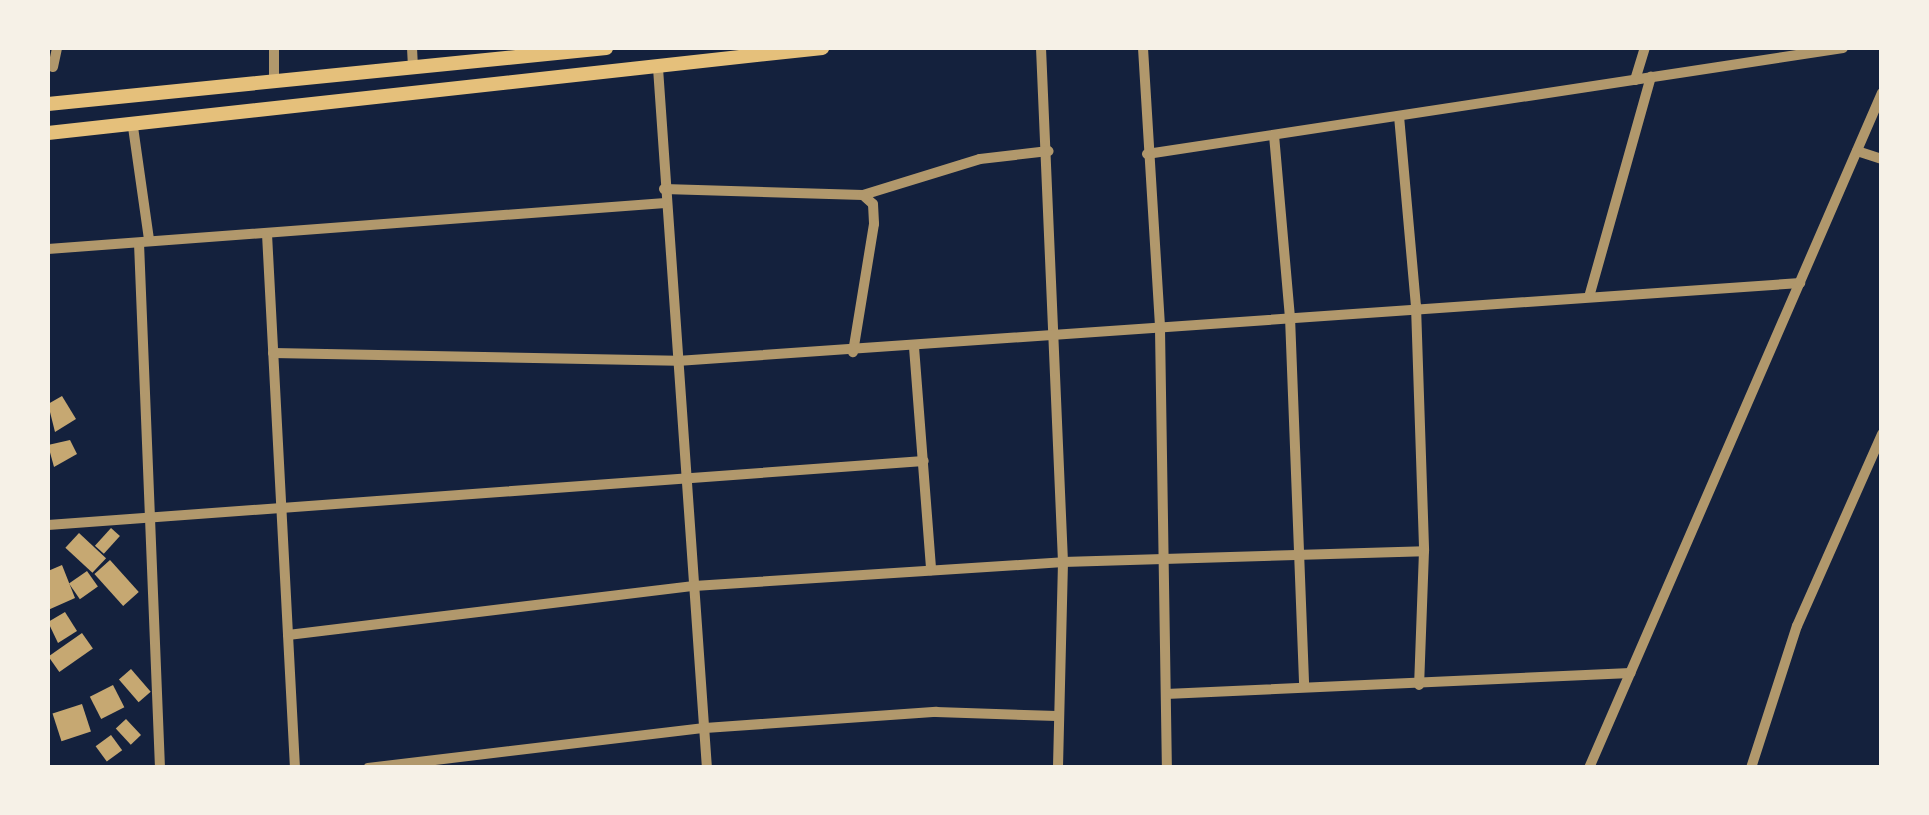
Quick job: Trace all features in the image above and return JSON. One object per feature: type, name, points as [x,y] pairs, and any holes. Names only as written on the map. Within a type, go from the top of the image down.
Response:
[{"type":"main road","points":[[48,104],[606,48]]},
{"type":"main road","points":[[48,133],[133,127],[822,48]]},
{"type":"street","points":[[52,67],[57,48]]},
{"type":"street","points":[[274,48],[274,80]]},
{"type":"street","points":[[412,48],[412,68]]},
{"type":"street","points":[[1041,48],[1049,151],[1052,336],[1063,562],[1058,768]]},
{"type":"street","points":[[1143,48],[1160,329],[1167,768]]},
{"type":"street","points":[[1635,80],[1644,48]]},
{"type":"street","points":[[1147,154],[1844,48]]},
{"type":"street","points":[[658,68],[708,768]]},
{"type":"street","points":[[1589,297],[1651,77]]},
{"type":"street","points":[[1588,768],[1882,93]]},
{"type":"street","points":[[1399,116],[1416,306],[1424,552],[1420,685]]},
{"type":"street","points":[[133,127],[144,242],[160,768]]},
{"type":"street","points":[[1274,135],[1290,316],[1304,686]]},
{"type":"street","points":[[664,190],[863,195],[980,159],[1049,151]]},
{"type":"street","points":[[1857,151],[1882,159]]},
{"type":"street","points":[[853,352],[874,224],[872,204],[863,195]]},
{"type":"street","points":[[48,250],[665,202]]},
{"type":"street","points":[[267,234],[295,768]]},
{"type":"street","points":[[273,353],[677,361],[914,348],[1416,306],[1800,284]]},
{"type":"street","points":[[914,348],[931,570]]},
{"type":"street","points":[[1752,768],[1797,626],[1882,434]]},
{"type":"street","points":[[48,525],[281,504],[924,461]]},
{"type":"street","points":[[288,635],[694,586],[1063,562],[1424,552]]},
{"type":"street","points":[[1166,694],[1630,673]]},
{"type":"street","points":[[368,768],[705,728],[936,712],[1057,716]]},
{"type":"building","points":[[62,396],[76,419],[55,432],[48,404]]},
{"type":"building","points":[[70,440],[77,454],[54,467],[48,445]]},
{"type":"building","points":[[111,528],[120,536],[104,554],[95,546]]},
{"type":"building","points":[[79,533],[106,558],[92,573],[65,548]]},
{"type":"building","points":[[110,560],[139,592],[123,606],[94,574]]},
{"type":"building","points":[[62,565],[75,598],[48,610],[48,571]]},
{"type":"building","points":[[87,571],[98,587],[80,599],[69,584]]},
{"type":"building","points":[[65,612],[77,631],[58,643],[48,622]]},
{"type":"building","points":[[82,633],[93,649],[59,672],[48,657]]},
{"type":"building","points":[[131,669],[151,692],[139,702],[119,679]]},
{"type":"building","points":[[113,685],[124,707],[101,719],[90,697]]},
{"type":"building","points":[[82,704],[91,732],[61,741],[53,714]]},
{"type":"building","points":[[126,719],[141,735],[131,745],[116,729]]},
{"type":"building","points":[[111,735],[122,750],[107,762],[96,746]]}]
